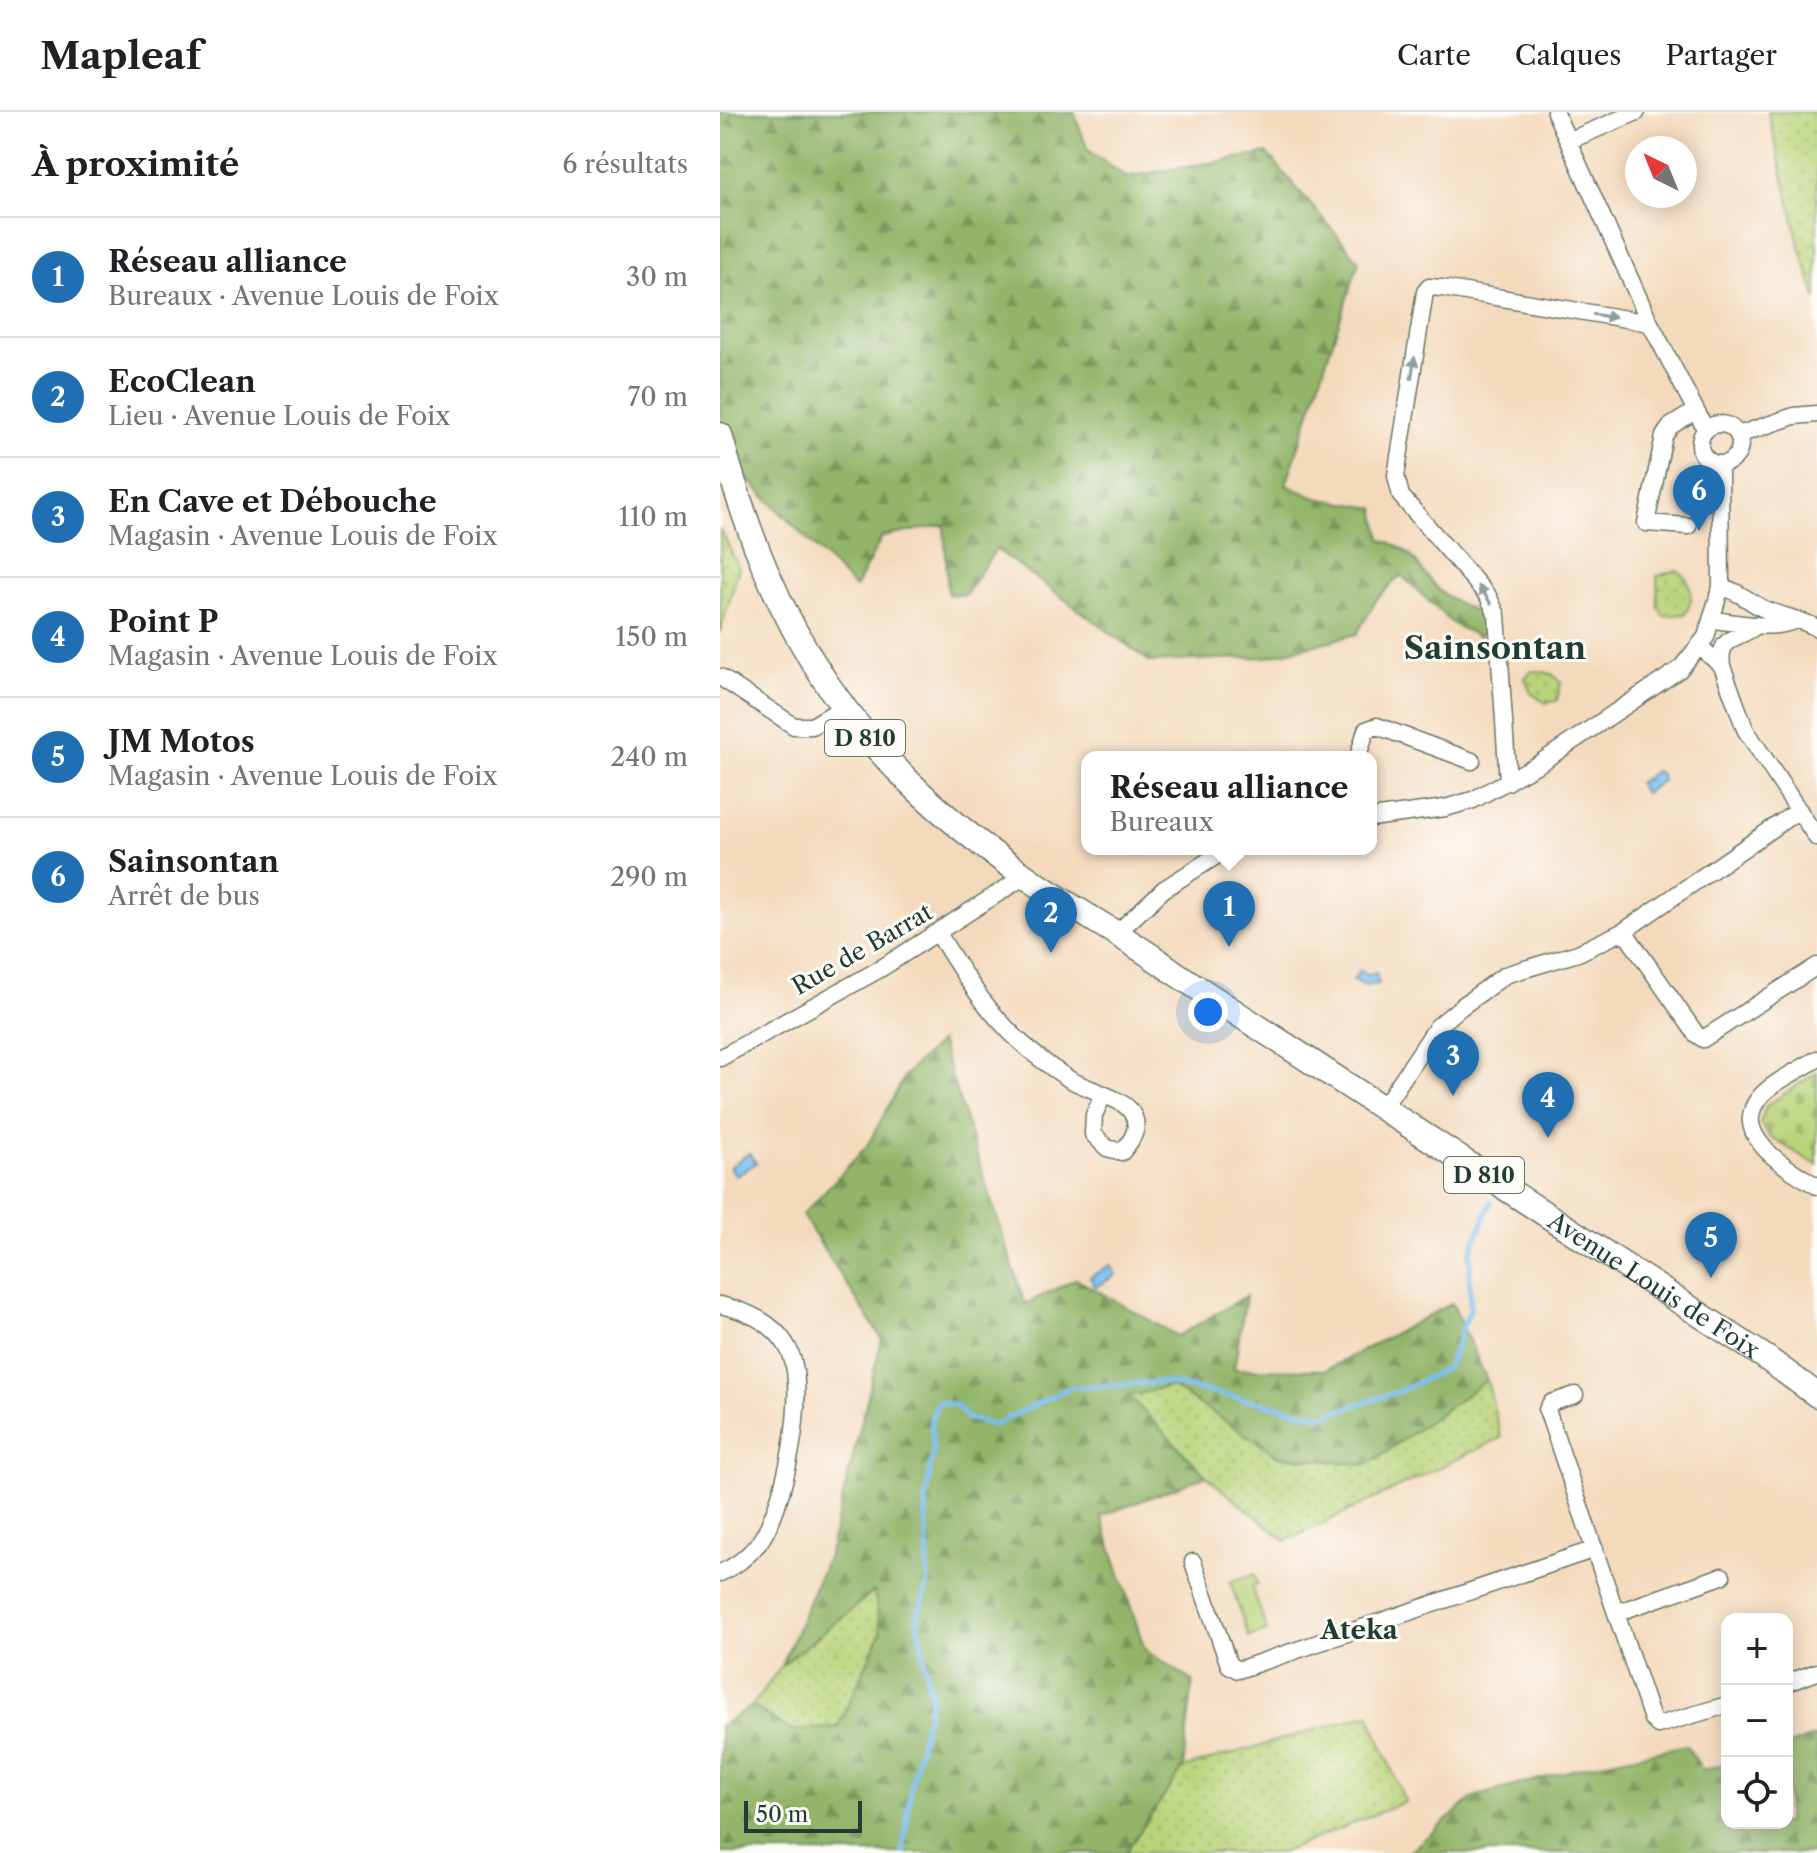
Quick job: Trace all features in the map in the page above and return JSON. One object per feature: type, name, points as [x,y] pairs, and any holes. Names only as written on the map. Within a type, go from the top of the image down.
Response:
[{"type":"main road","name":"Avenue Louis de Foix","points":[[720,435],[736,491],[772,589],[807,658],[842,708],[908,783],[963,830],[1025,876],[1118,932],[1765,1357],[1817,1395]]},
{"type":"street","points":[[1555,112],[1650,323],[1706,430]]},
{"type":"street","points":[[1568,141],[1637,112]]},
{"type":"street","points":[[1508,782],[1497,615],[1488,596],[1401,496],[1396,476],[1425,292],[1429,287],[1442,288],[1650,323]]},
{"type":"street","points":[[1688,526],[1646,523],[1664,436],[1671,426],[1695,411]]},
{"type":"street","points":[[1738,435],[1794,416],[1817,414]]},
{"type":"street","points":[[1720,465],[1704,456],[1701,438],[1706,430],[1724,424],[1738,435]]},
{"type":"street","points":[[1720,465],[1737,455],[1738,435]]},
{"type":"street","points":[[1377,817],[1445,808],[1473,800],[1508,782],[1680,669],[1700,647],[1714,620],[1721,587],[1720,465]]},
{"type":"street","points":[[1721,587],[1731,589],[1765,610],[1817,628]]},
{"type":"street","points":[[1714,620],[1757,625],[1788,624],[1796,620]]},
{"type":"street","points":[[1757,625],[1726,642],[1720,651],[1722,666],[1745,729],[1817,838]]},
{"type":"street","points":[[1700,647],[1722,666]]},
{"type":"street","points":[[720,677],[794,726],[812,726],[842,708]]},
{"type":"street","points":[[1360,751],[1366,730],[1377,726],[1472,761]]},
{"type":"street","points":[[1383,1108],[1437,1027],[1505,975],[1578,953],[1624,931],[1799,810]]},
{"type":"street","points":[[1118,932],[1164,889],[1218,855]]},
{"type":"street","name":"Rue de Barrat","points":[[720,1058],[938,933],[1025,876]]},
{"type":"street","points":[[1624,931],[1696,1034],[1703,1039],[1817,966]]},
{"type":"street","points":[[938,933],[992,1016],[1035,1055],[1070,1080],[1103,1096]]},
{"type":"street","points":[[1817,1059],[1760,1097],[1750,1114],[1753,1135],[1762,1146],[1817,1186]]},
{"type":"street","points":[[720,1305],[755,1315],[788,1347],[797,1369],[799,1394],[788,1465],[760,1541],[743,1560],[720,1573]]},
{"type":"street","points":[[1575,1395],[1551,1403],[1547,1410],[1654,1723],[1658,1725],[1721,1707]]},
{"type":"street","points":[[1193,1562],[1229,1665],[1238,1670],[1595,1549]]},
{"type":"street","points":[[1616,1613],[1722,1576]]},
{"type":"street","points":[[1793,1681],[1817,1672]]},
{"type":"green space","points":[[720,112],[1074,112],[1088,150],[1126,177],[1267,153],[1359,261],[1286,485],[1316,498],[1375,508],[1381,539],[1411,556],[1446,596],[1491,619],[1479,637],[1453,624],[1401,575],[1377,599],[1357,634],[1267,657],[1150,662],[996,549],[965,595],[948,594],[944,525],[882,537],[855,588],[720,451]]},
{"type":"green space","points":[[1768,112],[1817,112],[1817,300],[1800,247]]},
{"type":"green space","points":[[720,528],[739,568],[720,633]]},
{"type":"green space","points":[[1677,570],[1689,584],[1690,602],[1685,614],[1664,616],[1658,606],[1657,576]]},
{"type":"green space","points":[[1530,672],[1552,674],[1561,682],[1557,701],[1546,703],[1531,693],[1525,678]]},
{"type":"green space","points":[[940,1041],[1025,1304],[1076,1279],[1178,1336],[1246,1296],[1234,1369],[1326,1370],[1452,1303],[1487,1380],[1367,1465],[1279,1456],[1171,1386],[1129,1396],[1206,1476],[1101,1516],[1145,1650],[1193,1681],[1183,1768],[1125,1853],[720,1853],[720,1726],[752,1706],[792,1731],[838,1727],[881,1632],[874,1591],[782,1665],[829,1553],[882,1339],[802,1215],[867,1146],[906,1074]]},
{"type":"green space","points":[[1817,1072],[1817,1165],[1770,1137],[1760,1123],[1766,1106]]},
{"type":"green space","points":[[1487,1380],[1501,1438],[1286,1541],[1206,1476],[1128,1396],[1171,1386],[1279,1456],[1367,1465]]},
{"type":"green space","points":[[1254,1574],[1258,1585],[1252,1587],[1267,1631],[1249,1637],[1230,1582]]},
{"type":"green space","points":[[875,1591],[881,1632],[838,1727],[792,1731],[752,1706],[782,1665]]},
{"type":"green space","points":[[1369,1714],[1405,1802],[1280,1853],[1125,1853],[1183,1768]]},
{"type":"green space","points":[[1817,1736],[1817,1853],[1408,1853],[1474,1797],[1583,1767],[1686,1745],[1703,1770],[1721,1765],[1721,1829],[1793,1829],[1793,1743]]},
{"type":"water","points":[[1655,771],[1660,773],[1662,781],[1644,793],[1638,783]]},
{"type":"water","points":[[1360,970],[1367,975],[1376,973],[1379,984],[1365,986],[1353,980]]},
{"type":"water","points":[[749,1153],[756,1163],[736,1176],[730,1167]]},
{"type":"water","points":[[1110,1265],[1116,1275],[1096,1287],[1090,1277]]},
{"type":"waterway","points":[[903,1853],[911,1786],[931,1698],[917,1619],[928,1583],[926,1500],[933,1450],[931,1419],[938,1402],[956,1405],[967,1418],[994,1425],[1069,1388],[1163,1382],[1322,1416],[1403,1390],[1448,1367],[1470,1309],[1470,1253],[1491,1202]]},
{"type":"place","name":"Sainsontan","points":[[1699,531]]},
{"type":"place","name":"Réseau alliance","points":[[1229,947]]},
{"type":"place","name":"EcoClean","points":[[1051,953]]},
{"type":"place","name":"En Cave et Débouche","points":[[1453,1096]]},
{"type":"place","name":"Point P","points":[[1548,1138]]},
{"type":"place","name":"JM Motos","points":[[1711,1278]]},
{"type":"district","name":"Sainsontan","points":[[1495,647]]},
{"type":"district","name":"Ateka","points":[[1359,1630]]}]
